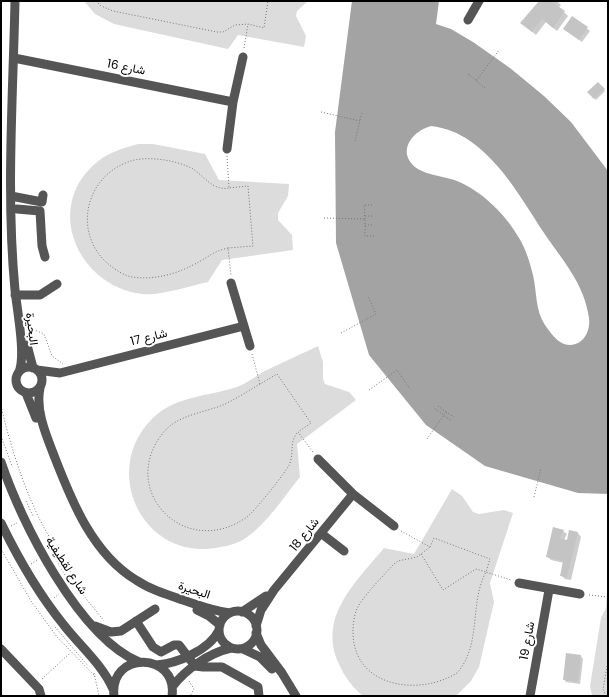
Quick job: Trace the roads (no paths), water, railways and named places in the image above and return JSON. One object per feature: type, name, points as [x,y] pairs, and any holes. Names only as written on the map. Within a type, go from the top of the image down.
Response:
[{"type":"street","name":"البحيرة","points":[[15,1],[17,59]]},
{"type":"street","name":"البحيرة","points":[[21,1],[17,59],[14,196],[10,232],[28,356],[35,369]]},
{"type":"street","points":[[468,20],[479,1]]},
{"type":"street","points":[[227,149],[233,102],[243,57]]},
{"type":"street","name":"شارع 16","points":[[17,59],[233,102]]},
{"type":"street","name":"البحيرة","points":[[14,196],[16,210],[18,295],[23,358],[19,372]]},
{"type":"street","points":[[14,196],[42,198],[40,211],[42,246],[45,257]]},
{"type":"street","points":[[16,210],[40,211]]},
{"type":"street","points":[[231,283],[250,346]]},
{"type":"street","points":[[18,295],[40,295],[57,284]]},
{"type":"street","name":"شارع 17","points":[[35,369],[62,369],[244,326]]},
{"type":"street","points":[[28,367],[35,369],[41,376],[40,386],[35,392],[26,393],[20,390],[16,378],[19,372],[28,367]]},
{"type":"street","name":"شارع 17","points":[[40,386],[62,369]]},
{"type":"street","name":"البحيرة","points":[[40,386],[38,405],[53,460]]},
{"type":"street","name":"البحيرة","points":[[26,393],[53,460],[95,545],[130,576],[168,598],[204,613],[220,628]]},
{"type":"street","points":[[318,458],[353,494],[394,526]]},
{"type":"street","name":"شارع لقطيفية","points":[[1,462],[29,518],[44,556],[69,586],[94,626],[118,651],[139,662],[156,665]]},
{"type":"street","name":"شارع 18","points":[[256,629],[261,610],[274,590],[322,534],[353,494]]},
{"type":"street","points":[[3,526],[25,568],[47,603],[76,641],[107,676],[114,692]]},
{"type":"street","points":[[322,534],[344,550]]},
{"type":"street","points":[[519,583],[549,590],[580,594]]},
{"type":"street","name":"شارع 18","points":[[242,612],[274,590]]},
{"type":"street","name":"شارع 19","points":[[530,696],[549,590]]},
{"type":"street","name":"البحيرة","points":[[168,598],[217,612],[230,614]]},
{"type":"street","points":[[94,626],[111,632],[121,631],[155,609]]},
{"type":"street","points":[[156,665],[175,662],[188,656],[208,643],[220,628],[225,616],[242,612],[249,616],[256,629],[261,645],[282,673],[296,696]]},
{"type":"street","points":[[136,621],[155,649],[161,652],[177,644],[195,666],[204,668],[222,667],[258,687],[259,696]]},
{"type":"street","points":[[220,628],[222,641],[231,648]]},
{"type":"street","points":[[172,691],[184,674],[214,654],[231,648],[242,648],[252,643],[256,629]]},
{"type":"street","points":[[118,651],[117,640],[121,631]]},
{"type":"street","points":[[208,643],[214,654]]},
{"type":"street","points":[[242,648],[254,654],[269,665],[289,696]]},
{"type":"street","points":[[1,649],[36,685],[40,692],[40,696]]},
{"type":"street","points":[[114,692],[116,679],[122,671],[130,665],[139,662]]},
{"type":"street","points":[[156,665],[168,676],[172,691]]}]
